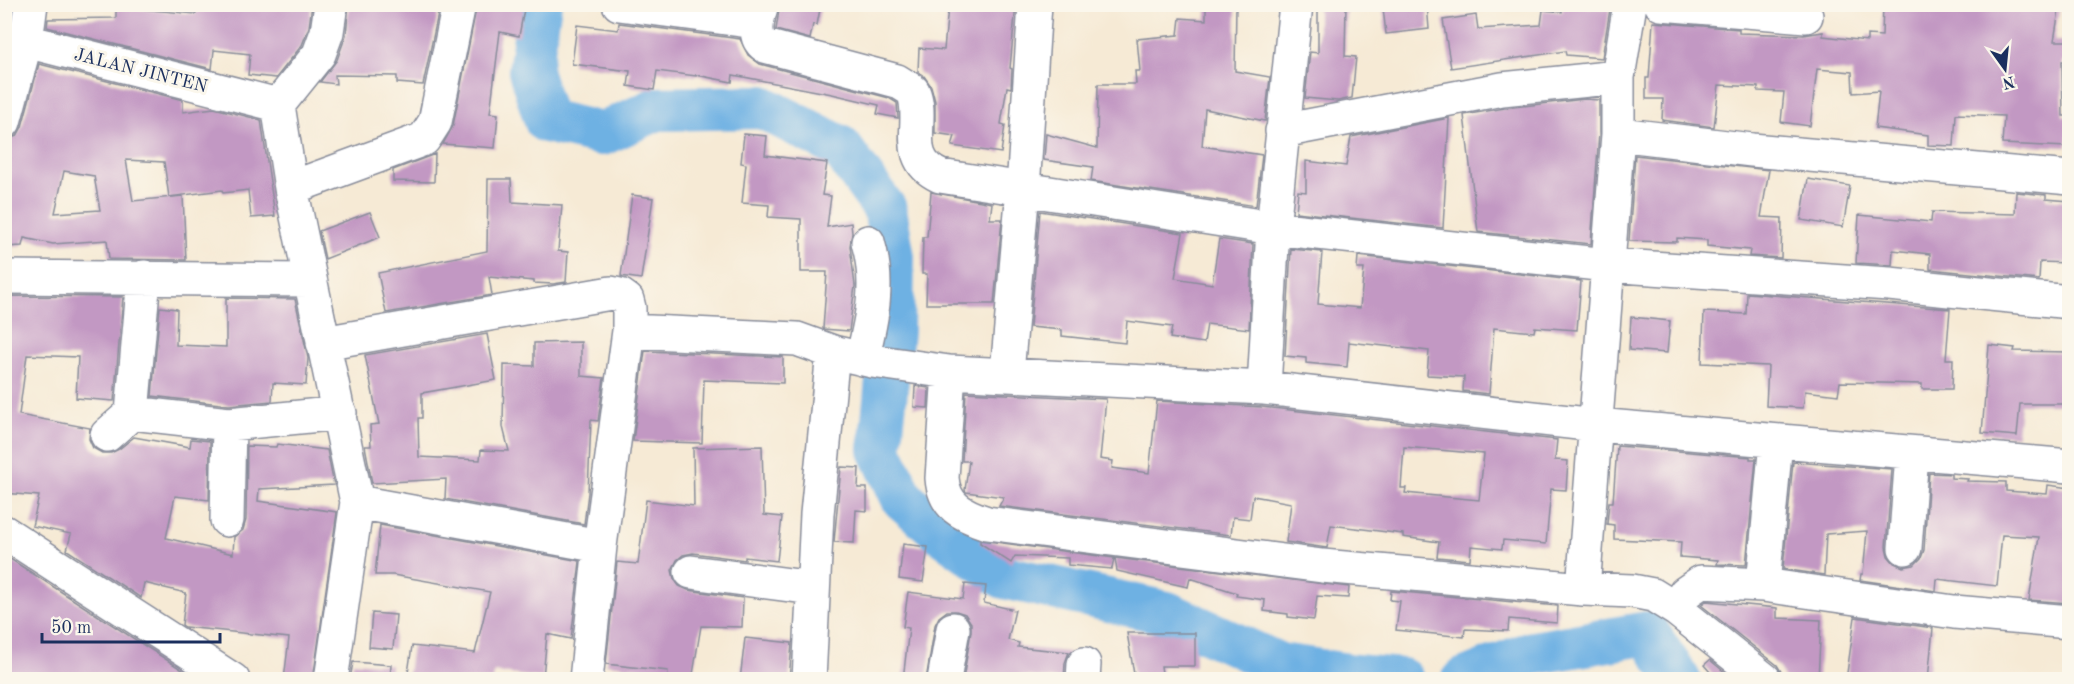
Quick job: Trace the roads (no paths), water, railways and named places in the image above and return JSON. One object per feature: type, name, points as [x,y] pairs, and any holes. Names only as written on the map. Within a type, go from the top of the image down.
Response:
[{"type":"street","points":[[4,122],[15,40],[31,4]]},
{"type":"street","points":[[331,4],[327,32],[319,54],[278,105],[291,188],[322,344],[340,413],[357,502],[331,680]]},
{"type":"street","points":[[291,188],[424,139],[435,122],[459,4]]},
{"type":"street","points":[[620,4],[759,13],[758,37],[760,43],[765,46],[897,81],[913,91],[917,105],[918,156],[922,164],[940,176],[1273,228],[1607,265],[1889,284],[2070,302]]},
{"type":"street","points":[[1007,373],[1023,189],[1035,4]]},
{"type":"street","points":[[1264,388],[1273,228],[1296,4]]},
{"type":"street","points":[[1583,589],[1618,134],[1618,77],[1630,4]]},
{"type":"street","points":[[1661,4],[1806,16]]},
{"type":"street","name":"JALAN JINTEN","points":[[15,40],[278,105]]},
{"type":"street","points":[[1282,130],[1502,89],[1618,77]]},
{"type":"street","points":[[1618,134],[1752,150],[2070,178]]},
{"type":"street","points":[[809,680],[817,514],[856,358],[875,299],[874,268],[868,242]]},
{"type":"street","points":[[4,277],[310,280]]},
{"type":"street","points":[[107,435],[132,413],[144,277]]},
{"type":"street","points":[[322,344],[611,293],[627,300],[629,331],[600,546],[586,680]]},
{"type":"street","points":[[629,331],[797,339],[856,358],[949,372],[1007,373],[1264,388],[1596,425],[2070,466]]},
{"type":"street","points":[[949,372],[943,489],[952,504],[972,518],[987,523],[1322,566],[1583,589],[1632,591],[1653,595],[1677,610],[1765,680]]},
{"type":"street","points":[[132,413],[229,424],[340,413]]},
{"type":"street","points":[[227,520],[229,424]]},
{"type":"street","points":[[1763,585],[1776,441]]},
{"type":"street","points":[[1905,548],[1912,453]]},
{"type":"street","points":[[357,502],[600,546]]},
{"type":"street","points":[[4,532],[233,680]]},
{"type":"street","points":[[691,572],[813,588]]},
{"type":"street","points":[[1677,610],[1685,593],[1701,582],[1763,585],[1954,612],[2070,622]]},
{"type":"street","points":[[944,680],[953,629]]},
{"type":"waterway","points":[[540,4],[530,71],[546,121],[602,134],[657,109],[762,107],[840,147],[885,209],[893,257],[892,331],[880,450],[903,499],[945,535],[1004,577],[1167,613],[1280,665],[1402,680]]},
{"type":"waterway","points":[[1463,680],[1528,654],[1648,633],[1679,680]]}]
